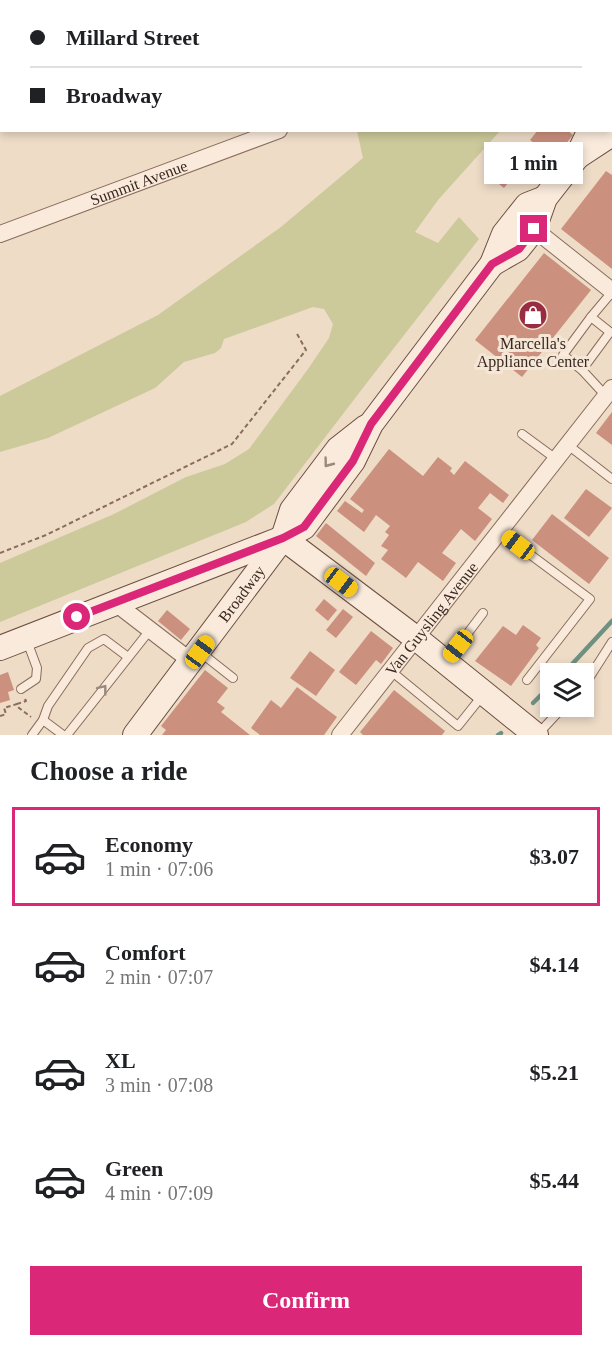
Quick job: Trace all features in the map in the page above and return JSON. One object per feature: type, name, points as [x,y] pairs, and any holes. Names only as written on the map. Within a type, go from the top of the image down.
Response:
[{"type":"main road","name":"Broadway","points":[[492,264],[519,249],[534,229],[545,198],[577,157],[589,132]]},
{"type":"main road","name":"Broadway","points":[[577,157],[612,134]]},
{"type":"main road","name":"Broadway","points":[[135,735],[196,657],[283,538],[292,510],[338,449],[371,424],[492,264],[504,234],[527,205],[545,198]]},
{"type":"main road","points":[[0,648],[283,538],[417,639],[536,735]]},
{"type":"street","name":"Summit Avenue","points":[[0,234],[274,132]]},
{"type":"street","points":[[534,229],[612,292]]},
{"type":"street","name":"Van Guysling Avenue","points":[[340,735],[609,392]]},
{"type":"street","points":[[114,602],[150,630],[196,657]]},
{"type":"lane","points":[[609,392],[563,355],[612,292]]},
{"type":"lane","points":[[582,370],[610,332],[591,317]]},
{"type":"lane","points":[[522,434],[556,459]]},
{"type":"lane","points":[[567,445],[612,479]]},
{"type":"lane","points":[[500,532],[590,599],[527,680]]},
{"type":"lane","points":[[446,662],[483,613]]},
{"type":"lane","points":[[39,719],[65,735],[150,630]]},
{"type":"lane","points":[[21,689],[36,679],[37,668],[25,638]]},
{"type":"lane","points":[[32,735],[48,705],[88,648],[104,639],[128,657]]},
{"type":"lane","points":[[594,670],[612,642]]},
{"type":"lane","points":[[196,657],[233,678]]},
{"type":"lane","points":[[391,671],[458,726],[484,693]]},
{"type":"lane","points":[[536,735],[553,717]]},
{"type":"path","points":[[0,553],[46,535],[232,444],[306,350],[296,332]]},
{"type":"path","points":[[0,716],[6,714],[4,708],[18,706],[39,719]]},
{"type":"shaded area","points":[[357,132],[499,132],[438,200],[415,232],[438,243],[459,217],[479,239],[274,504],[246,522],[0,622],[0,563],[114,514],[186,477],[225,464],[249,449],[329,338],[333,324],[324,309],[313,307],[224,339],[221,348],[215,353],[184,362],[155,388],[48,438],[0,452],[0,396],[158,315],[281,227],[363,158]]},
{"type":"building","points":[[536,132],[569,132],[573,135],[554,159],[530,140]]},
{"type":"building","points":[[515,145],[521,150],[523,164],[504,188],[489,176]]},
{"type":"building","points":[[606,171],[612,175],[612,269],[561,229]]},
{"type":"building","name":"Marcella's Appliance Center","points":[[544,253],[591,290],[522,377],[475,340]]},
{"type":"building","points":[[612,412],[612,445],[596,433]]},
{"type":"building","points":[[389,449],[423,476],[438,457],[452,468],[450,471],[454,475],[465,461],[509,495],[503,503],[490,493],[478,508],[492,519],[475,541],[461,529],[442,553],[456,563],[443,581],[418,562],[406,578],[381,559],[388,550],[381,546],[389,535],[385,532],[390,526],[376,515],[364,532],[337,511],[345,501],[362,513],[364,510],[350,499]]},
{"type":"building","points":[[586,489],[612,508],[589,537],[564,518]]},
{"type":"building","points":[[552,514],[609,558],[589,584],[532,540]]},
{"type":"building","points":[[326,523],[375,563],[366,576],[316,536]]},
{"type":"building","points":[[324,599],[337,610],[328,621],[315,610]]},
{"type":"building","points":[[343,609],[353,617],[336,638],[326,630]]},
{"type":"building","points":[[167,610],[190,629],[181,640],[158,621]]},
{"type":"building","points":[[523,625],[541,638],[536,645],[539,648],[511,686],[475,661],[503,626],[516,635]]},
{"type":"building","points":[[371,631],[393,648],[381,664],[376,660],[356,685],[339,672]]},
{"type":"building","points":[[310,651],[335,670],[316,696],[290,678]]},
{"type":"building","points":[[205,670],[228,688],[217,702],[225,708],[221,712],[250,735],[162,735],[166,730],[161,726]]},
{"type":"building","points":[[8,672],[14,690],[8,692],[10,700],[0,703],[0,675]]},
{"type":"building","points":[[297,687],[337,717],[324,735],[260,735],[251,728],[271,700],[281,708]]},
{"type":"building","points":[[394,690],[445,731],[442,735],[363,735],[360,732]]},
{"type":"waterway","points":[[573,663],[612,621]]},
{"type":"waterway","points":[[533,703],[540,696]]},
{"type":"place","name":"Marcella's Appliance Center","points":[[533,315]]},
{"type":"route","points":[[77,617],[283,538],[304,527],[353,461],[371,424],[492,264],[519,249],[534,229]]}]
